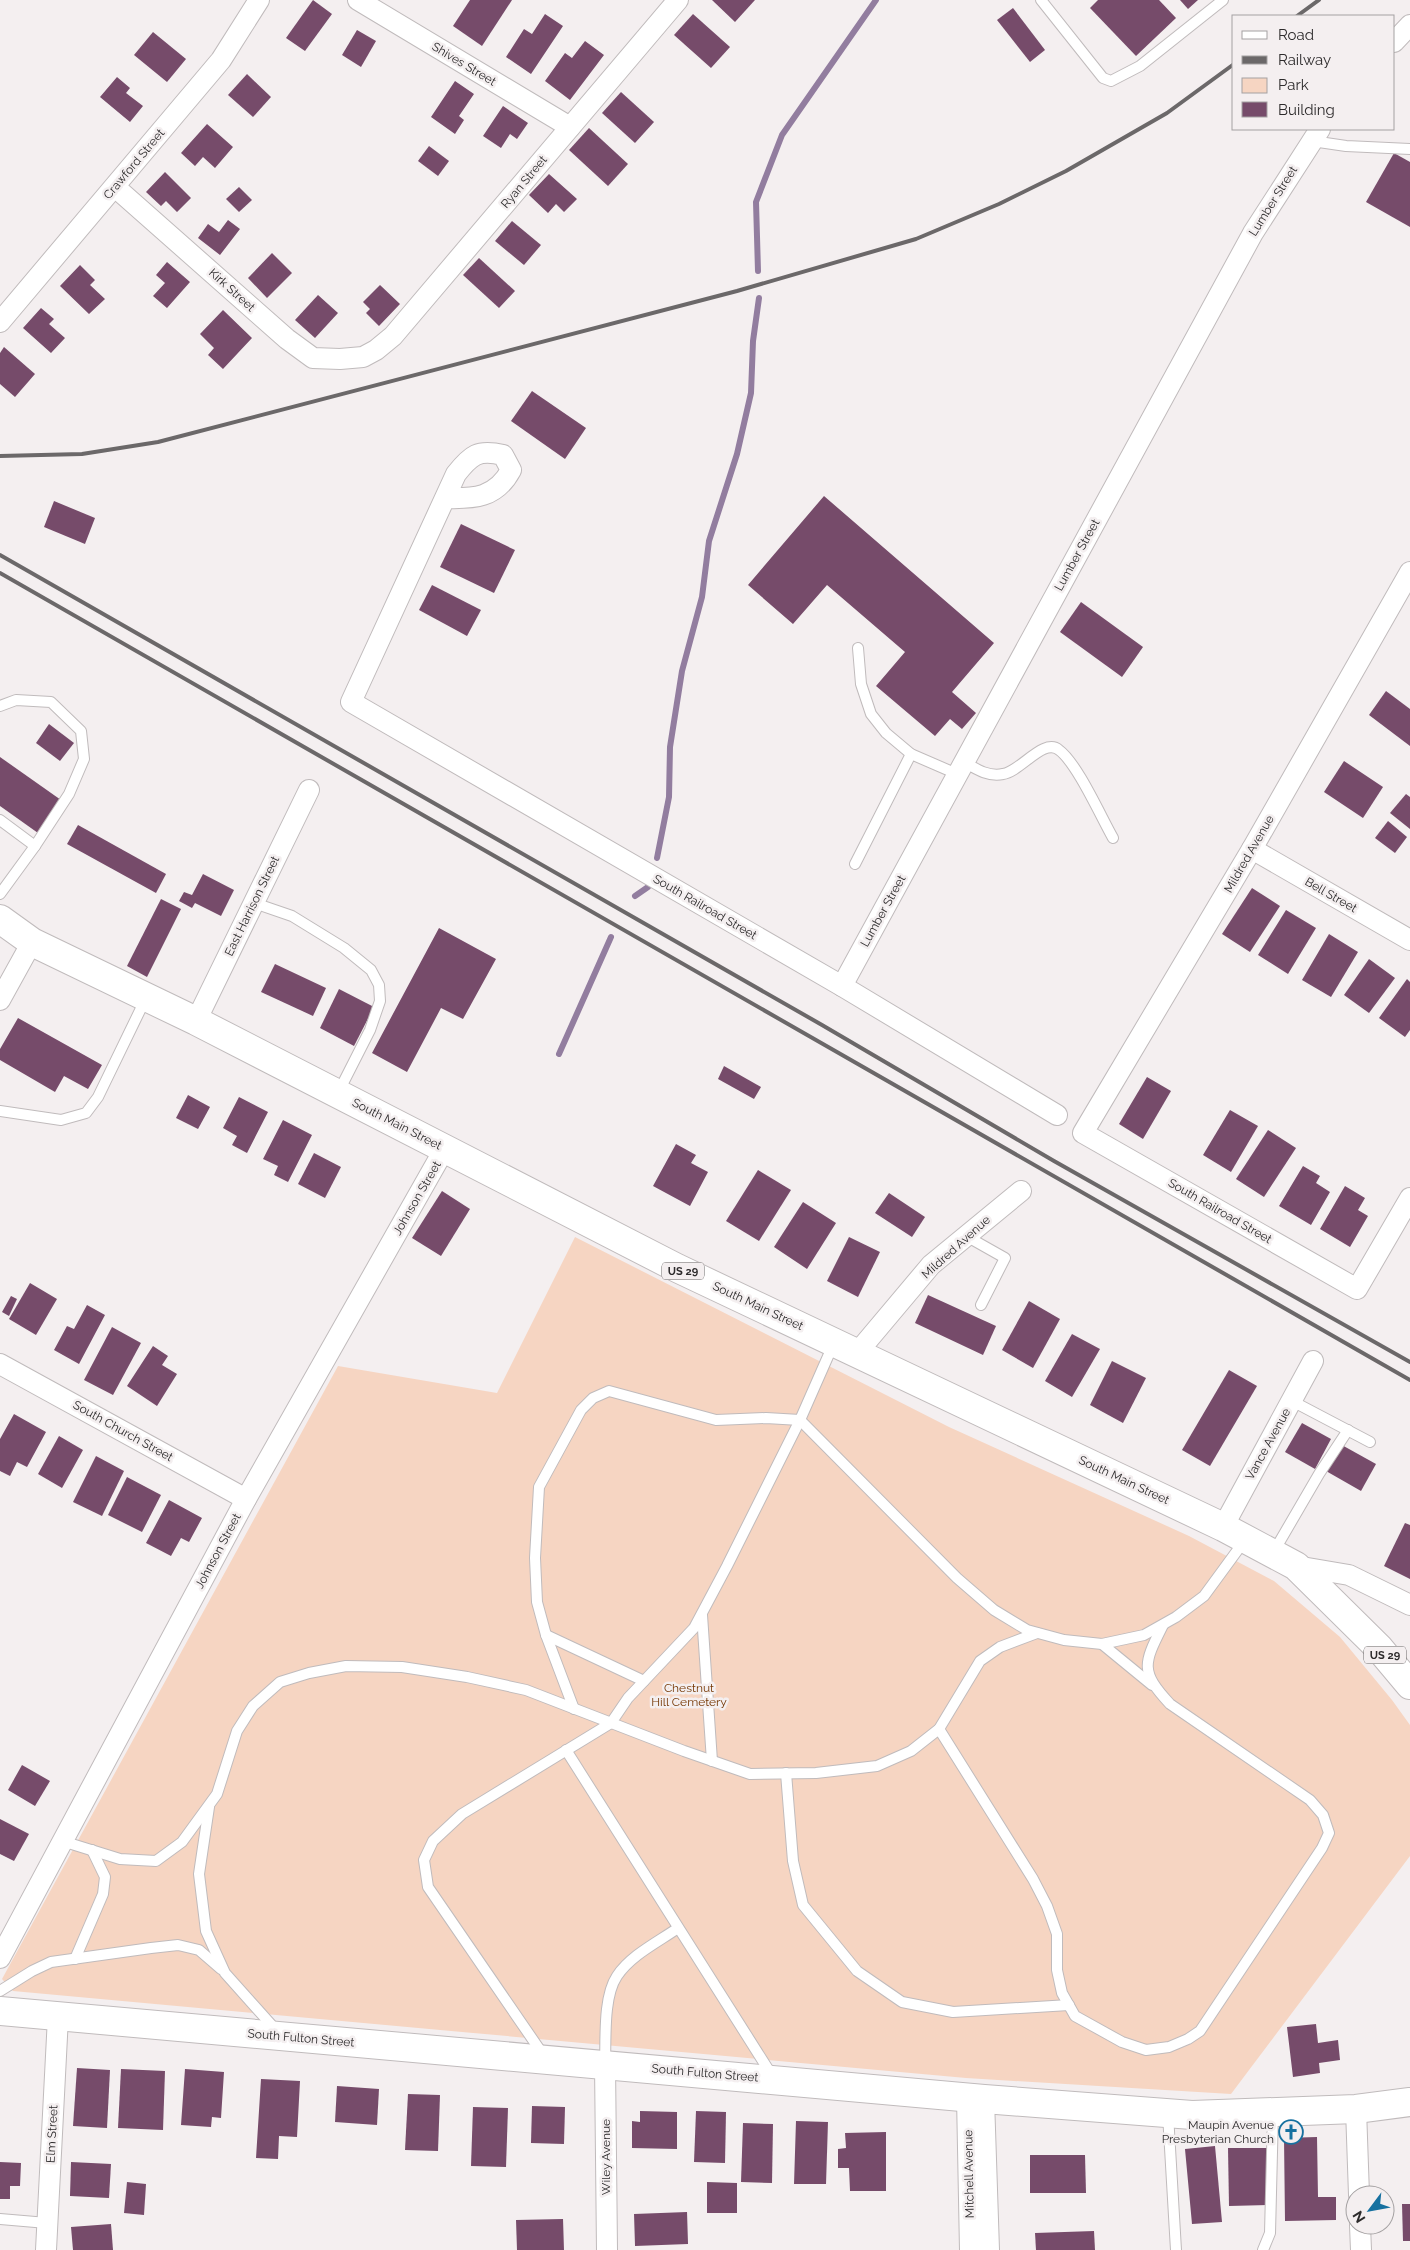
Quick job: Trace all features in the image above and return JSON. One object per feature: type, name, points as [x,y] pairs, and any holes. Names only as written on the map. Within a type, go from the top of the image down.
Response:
[{"type":"main road","name":"South Main Street","points":[[0,919],[32,942],[196,1021],[677,1268],[1234,1533],[1284,1560],[1379,1648],[1410,1684]]},
{"type":"main road","name":"South Fulton Street","points":[[0,2011],[976,2098],[1192,2115],[1356,2109],[1410,2102]]},
{"type":"street","name":"Crawford Street","points":[[0,322],[221,60],[259,0]]},
{"type":"street","name":"Shives Street","points":[[358,0],[570,127]]},
{"type":"street","name":"Ryan Street","points":[[363,357],[376,350],[393,336],[678,0]]},
{"type":"street","points":[[1395,41],[1410,24]]},
{"type":"street","name":"Lumber Street","points":[[842,986],[1253,233],[1316,135]]},
{"type":"street","name":"Kirk Street","points":[[115,187],[287,339],[313,358],[363,357]]},
{"type":"street","name":"South Railroad Street","points":[[448,494],[352,702],[842,986],[1056,1115]]},
{"type":"street","name":"Mildred Avenue","points":[[1083,1133],[1252,849],[1410,572]]},
{"type":"street","name":"East Harrison Street","points":[[196,1021],[309,790]]},
{"type":"street","name":"Bell Street","points":[[1252,849],[1410,940]]},
{"type":"street","points":[[0,1000],[32,942]]},
{"type":"street","name":"South Railroad Street","points":[[1083,1133],[1357,1289],[1410,1198]]},
{"type":"street","name":"Johnson Street","points":[[0,1958],[246,1498],[445,1148]]},
{"type":"street","name":"Mildred Avenue","points":[[845,1347],[931,1265],[1021,1190]]},
{"type":"street","name":"Vance Avenue","points":[[1234,1533],[1292,1401],[1313,1361]]},
{"type":"street","name":"South Church Street","points":[[0,1364],[246,1498]]},
{"type":"street","points":[[1284,1560],[1349,1575],[1410,1605]]},
{"type":"street","name":"Elm Street","points":[[46,2250],[58,2017]]},
{"type":"street","name":"Wiley Avenue","points":[[605,2064],[607,2250]]},
{"type":"street","name":"Mitchell Avenue","points":[[970,2250],[976,2098]]},
{"type":"street","name":"Mitchell Avenue","points":[[976,2098],[989,2250]]},
{"type":"street","points":[[1356,2109],[1359,2185]]},
{"type":"street","points":[[1360,2235],[1361,2250]]},
{"type":"lane","points":[[1041,0],[1103,78],[1111,81],[1140,66],[1224,0]]},
{"type":"lane","points":[[1316,135],[1346,146],[1410,149]]},
{"type":"lane","points":[[858,648],[861,684],[871,714],[886,733],[911,754],[984,773],[1003,774],[1014,770],[1036,753],[1049,747],[1058,748],[1070,760],[1113,838]]},
{"type":"lane","points":[[0,706],[16,700],[51,702],[81,731],[84,759],[69,794],[35,846],[0,894]]},
{"type":"lane","points":[[855,864],[911,754]]},
{"type":"lane","points":[[0,820],[35,846]]},
{"type":"lane","points":[[254,903],[292,916],[344,948],[371,970],[379,984],[380,1001],[370,1030],[338,1094]]},
{"type":"lane","points":[[0,1110],[61,1120],[86,1113],[98,1097],[146,998]]},
{"type":"lane","points":[[966,1236],[1005,1258],[981,1305]]},
{"type":"lane","points":[[546,2059],[428,1887],[424,1860],[433,1841],[462,1814],[611,1724],[628,1698],[694,1628],[800,1420],[845,1347]]},
{"type":"lane","points":[[574,1709],[546,1635],[537,1602],[535,1558],[539,1486],[581,1410],[593,1398],[609,1390],[716,1420],[766,1418],[800,1420],[957,1578],[994,1610],[1027,1630],[1064,1640],[1102,1644],[1144,1635],[1163,1624],[1204,1596],[1234,1533]]},
{"type":"lane","points":[[1292,1401],[1370,1442]]},
{"type":"lane","points":[[1284,1560],[1319,1474],[1348,1430]]},
{"type":"lane","points":[[702,1614],[712,1761]]},
{"type":"lane","points":[[1156,1689],[1146,1671],[1149,1653],[1163,1624]]},
{"type":"lane","points":[[62,1842],[120,1859],[156,1861],[182,1842],[217,1794],[238,1730],[253,1706],[280,1682],[308,1673],[346,1666],[402,1667],[467,1677],[526,1690],[611,1724],[750,1774],[816,1773],[876,1766],[911,1751],[939,1729],[980,1661],[1000,1647],[1036,1633]]},
{"type":"lane","points":[[546,1635],[644,1681]]},
{"type":"lane","points":[[939,1729],[1033,1879],[1047,1906],[1056,1934],[1057,1970],[1062,1993],[1075,2016],[1122,2042],[1146,2050],[1169,2047],[1188,2039],[1200,2031],[1322,1848],[1329,1833],[1323,1815],[1310,1800],[1170,1704],[1156,1689],[1102,1644]]},
{"type":"lane","points":[[566,1750],[774,2080]]},
{"type":"lane","points":[[786,1773],[793,1861],[803,1905],[857,1971],[902,2002],[953,2012],[1069,2005]]},
{"type":"lane","points":[[210,1803],[199,1874],[206,1931],[225,1973]]},
{"type":"lane","points":[[75,1959],[103,1894],[105,1877],[92,1850]]},
{"type":"lane","points":[[605,2064],[608,2001],[617,1976],[634,1959],[678,1928]]},
{"type":"lane","points":[[0,1991],[32,1971],[51,1962],[178,1945],[199,1950],[225,1973],[281,2036]]},
{"type":"lane","points":[[1262,2250],[1270,2233],[1273,2112]]},
{"type":"lane","points":[[1168,2113],[1176,2250]]},
{"type":"lane","points":[[0,2219],[47,2223]]},
{"type":"green space","name":"Chestnut Hill Cemetery","points":[[575,1237],[949,1427],[1189,1536],[1274,1581],[1340,1637],[1392,1700],[1410,1725],[1410,1856],[1231,2094],[966,2078],[13,1991],[2,1979],[338,1366],[497,1393]]},
{"type":"building","points":[[313,0],[332,14],[305,51],[286,38]]},
{"type":"building","points":[[470,0],[512,0],[482,46],[453,26]]},
{"type":"building","points":[[712,0],[755,0],[735,22]]},
{"type":"building","points":[[1098,0],[1159,0],[1176,18],[1136,56],[1090,8]]},
{"type":"building","points":[[1180,0],[1198,0],[1188,9]]},
{"type":"building","points":[[1013,8],[1045,50],[1030,62],[997,20]]},
{"type":"building","points":[[545,14],[563,26],[531,74],[506,57],[524,29],[532,34]]},
{"type":"building","points":[[693,14],[730,47],[711,68],[674,35]]},
{"type":"building","points":[[357,30],[376,41],[361,67],[342,55]]},
{"type":"building","points":[[153,32],[186,59],[167,82],[134,55]]},
{"type":"building","points":[[585,41],[604,55],[570,100],[545,81],[565,53],[572,58]]},
{"type":"building","points":[[247,74],[271,97],[253,117],[228,95]]},
{"type":"building","points":[[117,77],[130,88],[126,93],[143,106],[130,122],[100,97]]},
{"type":"building","points":[[455,81],[474,94],[459,116],[464,120],[455,134],[431,117]]},
{"type":"building","points":[[621,92],[654,122],[635,143],[602,113]]},
{"type":"building","points":[[503,106],[528,123],[517,139],[510,134],[501,148],[483,136]]},
{"type":"building","points":[[207,124],[233,147],[215,168],[203,157],[195,166],[181,153]]},
{"type":"building","points":[[589,128],[628,164],[608,186],[569,150]]},
{"type":"building","points":[[429,146],[449,161],[438,176],[418,161]]},
{"type":"building","points":[[1394,153],[1410,162],[1410,227],[1366,202]]},
{"type":"building","points":[[165,172],[191,198],[177,212],[166,201],[161,206],[146,192]]},
{"type":"building","points":[[549,174],[577,199],[564,212],[556,204],[548,213],[529,195]]},
{"type":"building","points":[[239,187],[252,200],[239,212],[226,199]]},
{"type":"building","points":[[228,220],[240,229],[220,255],[198,238],[208,224],[219,232]]},
{"type":"building","points":[[512,221],[541,245],[524,265],[495,241]]},
{"type":"building","points":[[272,253],[292,273],[267,298],[248,278]]},
{"type":"building","points":[[479,258],[515,291],[499,308],[463,275]]},
{"type":"building","points":[[167,262],[190,282],[167,308],[153,296],[165,283],[156,275]]},
{"type":"building","points":[[80,265],[95,280],[90,285],[105,299],[89,314],[60,286]]},
{"type":"building","points":[[380,285],[400,304],[379,326],[366,313],[370,309],[363,302]]},
{"type":"building","points":[[318,295],[338,313],[315,338],[295,320]]},
{"type":"building","points":[[41,308],[54,319],[49,324],[65,338],[51,353],[23,328]]},
{"type":"building","points":[[223,310],[252,338],[223,369],[208,355],[214,348],[200,334]]},
{"type":"building","points":[[4,347],[35,374],[15,397],[0,384],[0,353]]},
{"type":"building","points":[[532,391],[586,428],[565,459],[511,421]]},
{"type":"building","points":[[824,496],[994,643],[952,692],[976,713],[962,729],[950,719],[935,736],[876,686],[905,652],[827,585],[793,624],[748,585]]},
{"type":"building","points":[[54,501],[95,518],[85,544],[44,527]]},
{"type":"building","points":[[461,524],[515,550],[494,593],[440,567]]},
{"type":"building","points":[[432,585],[481,610],[467,636],[419,610]]},
{"type":"building","points":[[1081,602],[1143,647],[1122,677],[1060,632]]},
{"type":"building","points":[[1386,691],[1410,709],[1410,746],[1369,715]]},
{"type":"building","points":[[49,724],[74,743],[60,761],[36,743]]},
{"type":"building","points":[[0,757],[61,800],[38,833],[0,806]]},
{"type":"building","points":[[1344,761],[1383,787],[1363,818],[1324,792]]},
{"type":"building","points":[[1406,794],[1410,797],[1410,829],[1390,813]]},
{"type":"building","points":[[1388,821],[1407,837],[1395,853],[1375,838]]},
{"type":"building","points":[[78,825],[166,874],[156,893],[67,844]]},
{"type":"building","points":[[203,874],[234,890],[221,916],[195,903],[192,908],[179,901],[184,892],[192,895]]},
{"type":"building","points":[[1252,888],[1280,906],[1250,952],[1222,934]]},
{"type":"building","points":[[161,899],[181,909],[147,977],[127,966]]},
{"type":"building","points":[[1286,910],[1316,928],[1288,974],[1258,955]]},
{"type":"building","points":[[439,928],[496,959],[463,1019],[441,1008],[407,1072],[372,1053]]},
{"type":"building","points":[[1329,934],[1358,952],[1331,997],[1302,980]]},
{"type":"building","points":[[1369,959],[1395,978],[1369,1013],[1344,995]]},
{"type":"building","points":[[275,964],[326,988],[313,1016],[261,992]]},
{"type":"building","points":[[1407,979],[1410,982],[1410,1030],[1405,1037],[1379,1018]]},
{"type":"building","points":[[339,989],[374,1007],[354,1046],[320,1028]]},
{"type":"building","points":[[18,1018],[102,1065],[88,1089],[64,1076],[55,1092],[0,1060],[0,1049]]},
{"type":"building","points":[[724,1066],[761,1087],[754,1099],[718,1079]]},
{"type":"building","points":[[1147,1077],[1171,1091],[1143,1139],[1119,1124]]},
{"type":"building","points":[[188,1095],[210,1107],[198,1129],[176,1118]]},
{"type":"building","points":[[239,1097],[268,1112],[247,1153],[232,1145],[237,1136],[223,1128]]},
{"type":"building","points":[[1230,1110],[1258,1126],[1231,1172],[1203,1155]]},
{"type":"building","points":[[283,1120],[312,1135],[288,1182],[274,1175],[278,1166],[263,1159]]},
{"type":"building","points":[[1268,1130],[1296,1148],[1264,1197],[1236,1179]]},
{"type":"building","points":[[676,1144],[696,1155],[691,1163],[708,1172],[690,1206],[653,1186]]},
{"type":"building","points":[[314,1153],[341,1167],[325,1198],[298,1184]]},
{"type":"building","points":[[1303,1166],[1320,1176],[1316,1183],[1330,1192],[1311,1225],[1279,1206]]},
{"type":"building","points":[[758,1170],[791,1190],[759,1241],[726,1221]]},
{"type":"building","points":[[1345,1186],[1365,1198],[1358,1210],[1368,1216],[1350,1247],[1320,1229]]},
{"type":"building","points":[[442,1191],[470,1209],[441,1256],[412,1238]]},
{"type":"building","points":[[889,1193],[925,1217],[912,1237],[875,1213]]},
{"type":"building","points":[[803,1202],[836,1223],[807,1269],[774,1247]]},
{"type":"building","points":[[849,1237],[880,1252],[858,1297],[827,1281]]},
{"type":"building","points":[[30,1283],[57,1299],[36,1335],[9,1319]]},
{"type":"building","points":[[928,1295],[996,1326],[983,1355],[915,1323]]},
{"type":"building","points":[[11,1296],[17,1299],[9,1316],[2,1312]]},
{"type":"building","points":[[1029,1301],[1060,1319],[1033,1368],[1002,1350]]},
{"type":"building","points":[[87,1305],[105,1315],[79,1364],[54,1350],[67,1326],[74,1329]]},
{"type":"building","points":[[112,1327],[141,1343],[113,1395],[84,1380]]},
{"type":"building","points":[[1072,1334],[1100,1349],[1072,1397],[1045,1381]]},
{"type":"building","points":[[153,1346],[168,1356],[162,1365],[177,1374],[157,1406],[127,1386]]},
{"type":"building","points":[[1112,1361],[1146,1378],[1123,1423],[1090,1405]]},
{"type":"building","points":[[1229,1370],[1257,1386],[1210,1466],[1182,1450]]},
{"type":"building","points":[[14,1414],[46,1432],[27,1467],[17,1462],[10,1476],[0,1471],[0,1439]]},
{"type":"building","points":[[1302,1423],[1331,1439],[1315,1469],[1285,1452]]},
{"type":"building","points":[[59,1436],[83,1450],[62,1488],[38,1474]]},
{"type":"building","points":[[1340,1444],[1376,1464],[1361,1491],[1326,1471]]},
{"type":"building","points":[[96,1456],[124,1471],[102,1516],[73,1502]]},
{"type":"building","points":[[127,1477],[161,1495],[142,1532],[108,1515]]},
{"type":"building","points":[[169,1500],[202,1518],[189,1542],[181,1538],[171,1556],[146,1543]]},
{"type":"building","points":[[1405,1523],[1410,1525],[1410,1579],[1384,1566]]},
{"type":"building","points":[[22,1765],[50,1781],[35,1806],[8,1790]]},
{"type":"building","points":[[0,1819],[29,1834],[14,1861],[0,1854]]},
{"type":"building","points":[[1316,2024],[1318,2043],[1338,2040],[1340,2060],[1319,2063],[1320,2073],[1293,2077],[1287,2027]]},
{"type":"building","points":[[77,2068],[110,2070],[107,2128],[73,2126]]},
{"type":"building","points":[[121,2069],[165,2071],[163,2130],[118,2128]]},
{"type":"building","points":[[185,2069],[224,2072],[221,2118],[212,2117],[211,2127],[181,2125]]},
{"type":"building","points":[[261,2079],[300,2081],[297,2137],[279,2136],[278,2159],[256,2158]]},
{"type":"building","points":[[337,2086],[379,2089],[377,2125],[335,2122]]},
{"type":"building","points":[[408,2094],[440,2095],[438,2151],[405,2150]]},
{"type":"building","points":[[532,2106],[565,2107],[564,2144],[531,2143]]},
{"type":"building","points":[[473,2107],[508,2108],[506,2167],[471,2166]]},
{"type":"building","points":[[640,2111],[677,2112],[677,2149],[632,2148],[632,2121],[640,2122]]},
{"type":"building","points":[[696,2111],[726,2112],[725,2163],[694,2162]]},
{"type":"building","points":[[796,2121],[828,2122],[826,2184],[794,2184]]},
{"type":"building","points":[[743,2123],[773,2124],[772,2183],[741,2182]]},
{"type":"building","points":[[886,2132],[886,2191],[850,2191],[849,2168],[838,2168],[838,2149],[846,2148],[845,2133]]},
{"type":"building","points":[[1317,2137],[1318,2197],[1336,2197],[1336,2220],[1285,2221],[1284,2138]]},
{"type":"building","points":[[1215,2146],[1222,2222],[1192,2224],[1185,2149]]},
{"type":"building","points":[[1228,2148],[1267,2148],[1268,2205],[1229,2206]]},
{"type":"building","points":[[1030,2155],[1085,2155],[1086,2193],[1030,2193]]},
{"type":"building","points":[[0,2162],[21,2163],[20,2186],[10,2186],[10,2199],[0,2199]]},
{"type":"building","points":[[71,2162],[111,2164],[109,2198],[70,2196]]},
{"type":"building","points":[[127,2182],[146,2184],[144,2215],[124,2213]]},
{"type":"building","points":[[707,2182],[737,2183],[737,2213],[707,2213]]},
{"type":"building","points":[[1402,2204],[1410,2204],[1410,2241],[1403,2241]]},
{"type":"building","points":[[687,2212],[688,2244],[635,2246],[634,2214]]},
{"type":"building","points":[[563,2219],[564,2250],[517,2250],[516,2220]]},
{"type":"building","points":[[111,2224],[113,2250],[73,2250],[71,2227]]},
{"type":"building","points":[[1094,2231],[1095,2250],[1036,2250],[1035,2233]]},
{"type":"waterway","points":[[758,271],[756,202],[782,135],[876,0]]},
{"type":"waterway","points":[[657,858],[669,797],[670,747],[682,671],[702,597],[709,541],[737,454],[751,393],[753,341],[759,298]]},
{"type":"waterway","points":[[635,896],[648,887]]},
{"type":"waterway","points":[[559,1054],[611,937]]},
{"type":"railway","points":[[1298,15],[1319,0]]},
{"type":"railway","points":[[0,456],[82,454],[158,442],[737,291],[916,239],[999,204],[1066,171],[1167,113],[1232,65]]},
{"type":"railway","points":[[0,555],[822,1025],[1054,1161],[1410,1362]]},
{"type":"railway","points":[[0,573],[1410,1380]]},
{"type":"place","name":"Maupin Avenue Presbyterian Church","points":[[1291,2132]]}]
